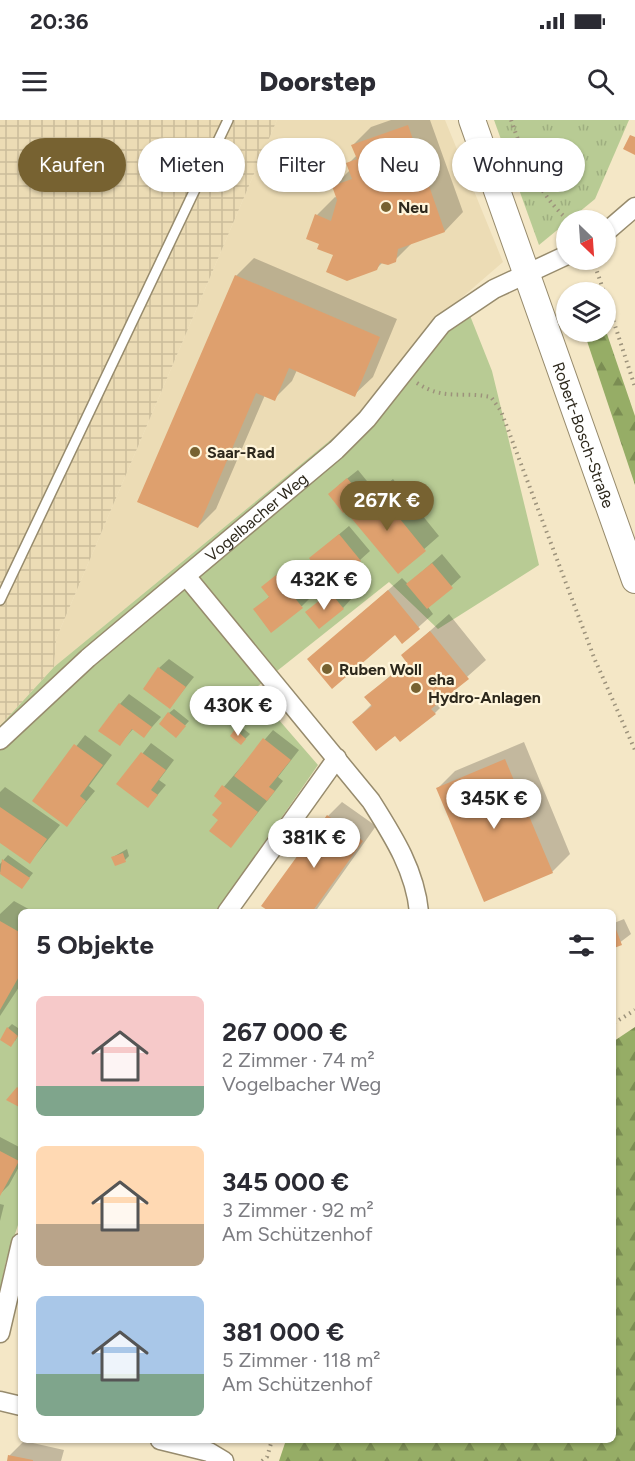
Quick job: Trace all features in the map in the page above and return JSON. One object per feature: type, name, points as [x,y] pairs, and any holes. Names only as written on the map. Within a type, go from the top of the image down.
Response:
[{"type":"main road","name":"Robert-Bosch-Straße","points":[[472,120],[635,580]]},
{"type":"street","points":[[616,223],[635,207]]},
{"type":"street","name":"Vogelbacher Weg","points":[[0,740],[88,658],[336,450],[367,419],[442,324],[484,294],[556,260]]},
{"type":"street","points":[[186,576],[338,758],[371,801],[394,838],[408,867],[418,909]]},
{"type":"street","points":[[229,909],[338,758]]},
{"type":"street","points":[[0,1333],[18,1256]]},
{"type":"street","points":[[0,1401],[18,1405]]},
{"type":"street","points":[[172,1443],[209,1452],[224,1461]]},
{"type":"lane","points":[[0,600],[228,120]]},
{"type":"path","points":[[511,120],[535,178],[558,210]]},
{"type":"path","points":[[616,329],[635,387]]},
{"type":"path","points":[[402,373],[428,390],[446,396],[477,394],[491,397],[501,411],[596,660],[635,750]]},
{"type":"path","points":[[616,1022],[635,1010]]},
{"type":"path","points":[[262,1461],[267,1457],[271,1443]]},
{"type":"shaded area","points":[[0,120],[277,120],[269,138],[257,138],[257,167],[56,639],[54,667],[0,726]]},
{"type":"shaded area","points":[[277,120],[445,120],[452,138],[452,192],[474,192],[503,262],[437,319],[361,415],[54,667],[56,639],[257,167],[257,192],[346,192],[346,138],[269,138]]},
{"type":"green space","points":[[494,120],[629,120],[595,199],[582,210],[556,210],[556,231],[539,245],[520,192],[585,192],[585,138],[500,138]]},
{"type":"green space","points":[[463,298],[492,371],[539,565],[438,629],[389,582],[253,690],[318,765],[218,909],[18,909],[18,1225],[6,1261],[0,1290],[0,726],[54,667],[361,415],[437,319]]},
{"type":"green space","points":[[587,342],[610,342],[635,416],[635,485]]},
{"type":"green space","points":[[635,1027],[635,1461],[279,1461],[285,1443],[616,1443],[616,1040]]},
{"type":"building","name":"Neu","points":[[408,125],[412,138],[371,138]]},
{"type":"building","points":[[630,135],[635,137],[635,155],[623,149]]},
{"type":"building","name":"Neu","points":[[358,143],[358,192],[431,192],[445,232],[398,249],[396,262],[388,265],[380,263],[377,270],[347,281],[326,272],[333,255],[317,249],[319,244],[306,239],[315,214],[331,221],[337,200],[334,192],[346,192],[346,181],[352,179],[346,163],[357,159],[351,145]]},
{"type":"building","name":"Saar-Rad","points":[[235,275],[380,337],[355,397],[289,368],[275,401],[256,393],[198,528],[137,502]]},
{"type":"building","points":[[347,478],[363,497],[343,513],[328,494]]},
{"type":"building","points":[[378,492],[426,551],[398,574],[347,513]]},
{"type":"building","points":[[339,534],[361,561],[331,586],[309,558]]},
{"type":"building","points":[[432,563],[453,588],[427,609],[406,584]]},
{"type":"building","points":[[276,575],[303,608],[271,633],[253,609],[269,597],[261,587]]},
{"type":"building","points":[[388,590],[420,629],[402,644],[395,635],[332,689],[307,659]]},
{"type":"building","points":[[330,592],[344,609],[319,629],[305,612]]},
{"type":"building","name":"eha Hydro-Anlagen","points":[[430,631],[469,679],[431,709],[436,714],[400,742],[395,736],[376,751],[352,722],[372,706],[364,697],[407,663],[401,655]]},
{"type":"building","points":[[158,667],[186,687],[170,709],[143,689]]},
{"type":"building","points":[[119,703],[152,727],[144,738],[132,729],[120,746],[98,731]]},
{"type":"building","points":[[168,712],[186,726],[176,738],[159,724]]},
{"type":"building","points":[[235,729],[246,739],[241,745],[230,736]]},
{"type":"building","points":[[263,738],[291,760],[269,787],[275,791],[267,801],[234,776]]},
{"type":"building","points":[[74,744],[103,765],[80,796],[86,801],[67,827],[32,801]]},
{"type":"building","points":[[141,752],[166,770],[151,790],[158,795],[148,808],[116,784]]},
{"type":"building","points":[[505,759],[553,873],[484,902],[436,788]]},
{"type":"building","points":[[222,785],[258,812],[231,848],[209,831],[218,820],[212,815],[222,803],[214,796]]},
{"type":"building","points":[[0,807],[47,839],[30,864],[0,843]]},
{"type":"building","points":[[327,815],[363,841],[314,909],[266,909],[261,906]]},
{"type":"building","points":[[123,853],[126,862],[115,866],[111,857]]},
{"type":"building","points":[[2,859],[30,878],[22,889],[0,874]]},
{"type":"building","points":[[0,921],[18,931],[18,978],[0,1010]]},
{"type":"building","points":[[616,929],[622,945],[616,947]]},
{"type":"building","points":[[7,1027],[18,1036],[11,1047],[0,1040]]},
{"type":"building","points":[[17,1087],[18,1088],[18,1106],[6,1100]]},
{"type":"building","points":[[0,1151],[18,1160],[18,1163],[0,1196]]},
{"type":"building","points":[[8,1455],[33,1460],[33,1461],[7,1461]]},
{"type":"place","name":"Neu","points":[[386,207]]},
{"type":"place","name":"Saar-Rad","points":[[195,452]]},
{"type":"place","name":"Ruben Woll","points":[[327,669]]},
{"type":"place","name":"eha Hydro-Anlagen","points":[[416,688]]}]
